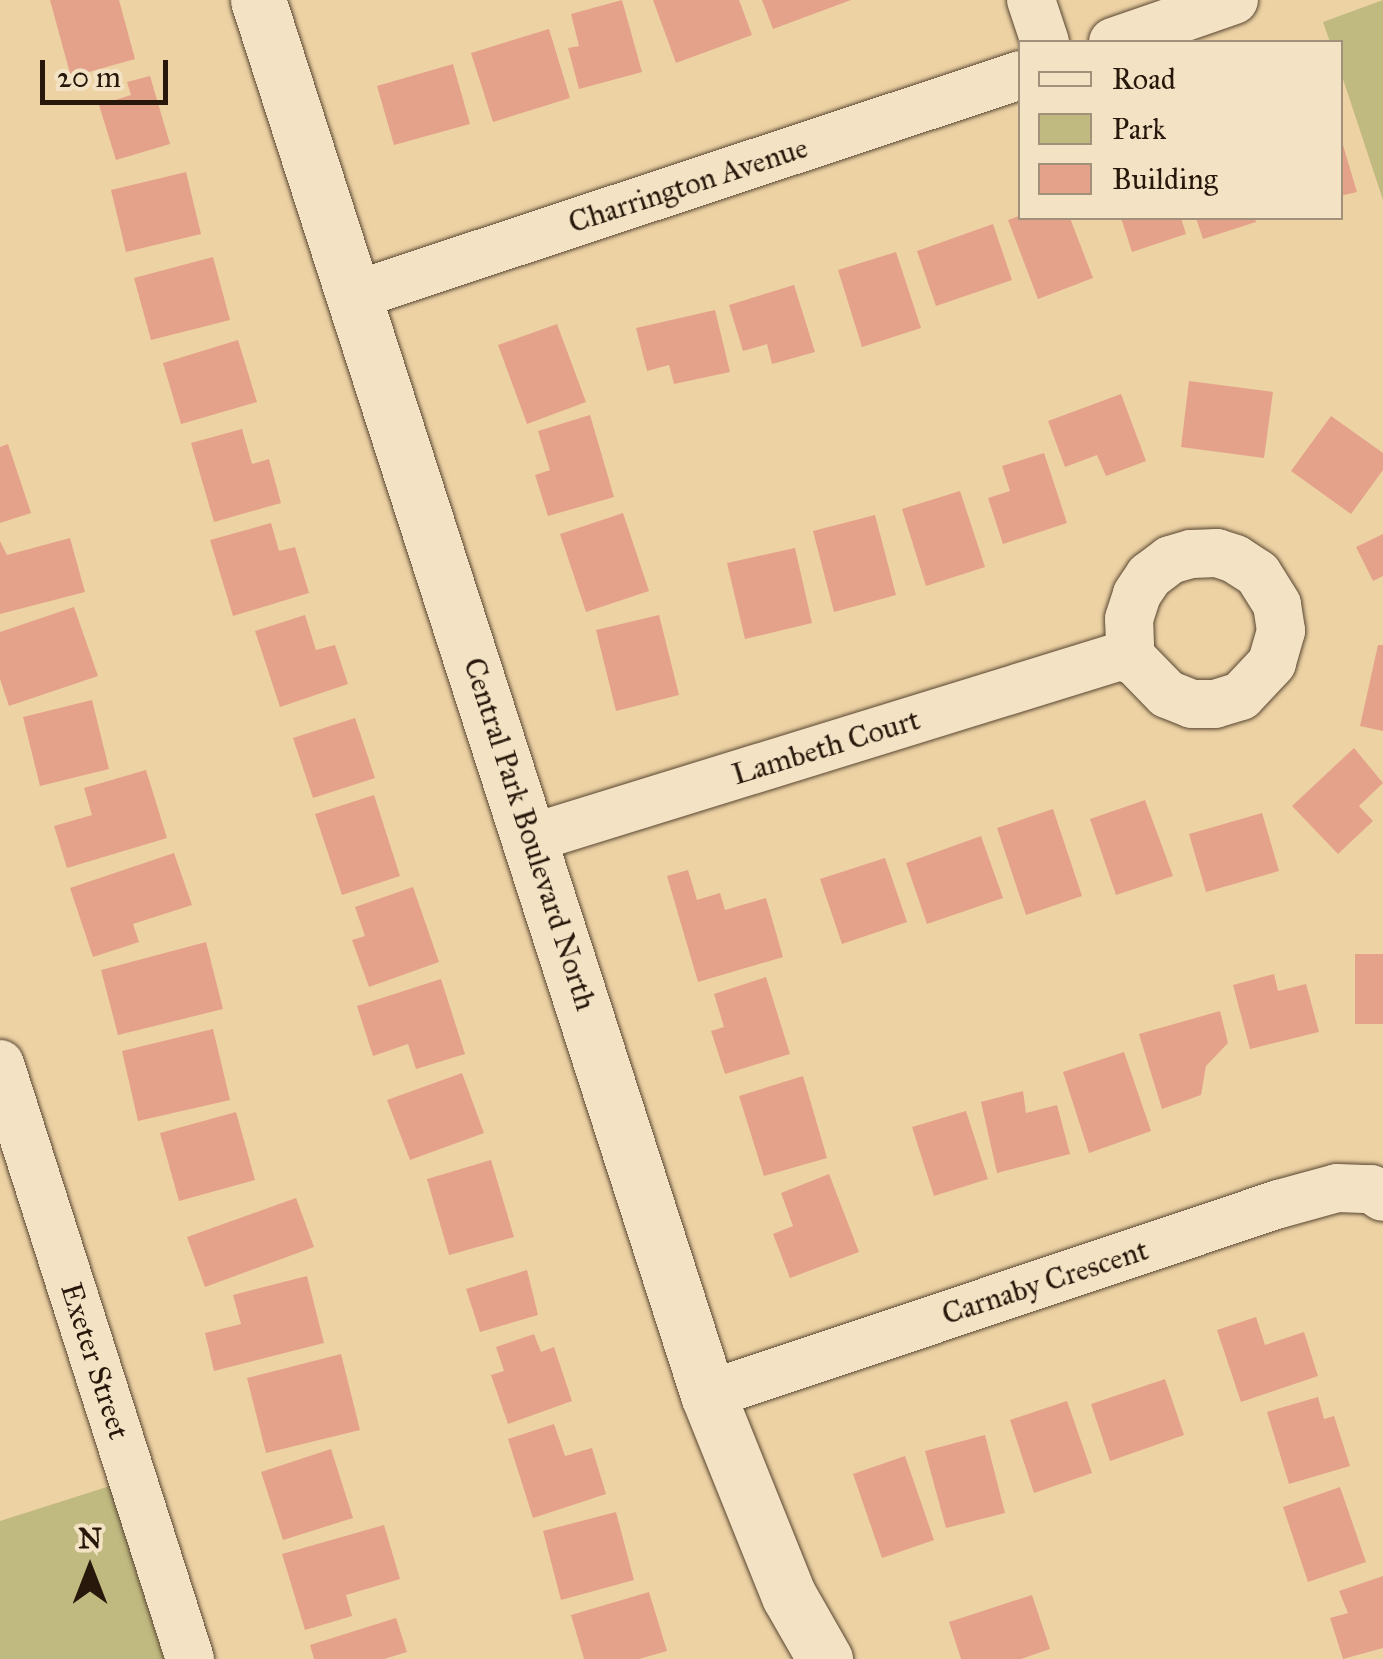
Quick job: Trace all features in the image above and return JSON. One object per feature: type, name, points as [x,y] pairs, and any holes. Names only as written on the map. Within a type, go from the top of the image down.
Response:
[{"type":"street","name":"Central Park Boulevard North","points":[[258,0],[532,838],[708,1395],[789,1596],[825,1659]]},
{"type":"street","points":[[1032,0],[1044,40]]},
{"type":"street","points":[[1120,40],[1234,0]]},
{"type":"street","name":"Charrington Avenue","points":[[356,294],[1018,76]]},
{"type":"street","name":"Lambeth Court","points":[[532,838],[1121,656]]},
{"type":"street","name":"Exeter Street","points":[[0,1064],[190,1659]]},
{"type":"street","name":"Carnaby Crescent","points":[[708,1395],[1279,1204],[1337,1188],[1371,1189],[1383,1197]]},
{"type":"green space","points":[[1383,0],[1383,200],[1343,79],[1343,40],[1329,40],[1323,22]]},
{"type":"green space","points":[[110,1486],[164,1659],[0,1659],[0,1521]]},
{"type":"building","points":[[50,0],[119,0],[135,59],[71,77]]},
{"type":"building","points":[[622,0],[642,72],[579,89],[568,48],[579,46],[571,14]]},
{"type":"building","points":[[653,0],[739,0],[752,35],[676,63]]},
{"type":"building","points":[[762,0],[851,0],[773,29]]},
{"type":"building","points":[[549,29],[570,98],[493,122],[471,53]]},
{"type":"building","points":[[453,64],[470,124],[394,145],[377,86]]},
{"type":"building","points":[[150,76],[170,144],[116,160],[99,105],[131,95],[127,82]]},
{"type":"building","points":[[1343,145],[1357,192],[1343,195]]},
{"type":"building","points":[[186,172],[201,234],[126,252],[111,190]]},
{"type":"building","points":[[1018,216],[1018,220],[1071,220],[1093,278],[1038,299],[1008,220]]},
{"type":"building","points":[[1122,220],[1182,220],[1186,234],[1132,252]]},
{"type":"building","points":[[1197,220],[1256,220],[1256,222],[1203,239]]},
{"type":"building","points":[[993,224],[1012,280],[936,306],[917,251]]},
{"type":"building","points":[[896,252],[921,328],[862,347],[838,270]]},
{"type":"building","points":[[213,257],[230,320],[151,340],[134,278]]},
{"type":"building","points":[[794,285],[815,352],[772,364],[767,344],[743,351],[729,305]]},
{"type":"building","points":[[715,310],[730,372],[674,384],[669,365],[647,371],[636,328]]},
{"type":"building","points":[[557,324],[586,402],[527,424],[498,345]]},
{"type":"building","points":[[238,340],[257,402],[181,424],[163,363]]},
{"type":"building","points":[[1189,381],[1273,392],[1264,458],[1181,447]]},
{"type":"building","points":[[1121,394],[1146,461],[1106,476],[1097,455],[1065,467],[1048,421]]},
{"type":"building","points":[[590,415],[614,497],[548,516],[535,475],[550,470],[538,431]]},
{"type":"building","points":[[1331,416],[1383,453],[1383,470],[1351,514],[1291,471]]},
{"type":"building","points":[[242,429],[252,464],[269,459],[281,503],[214,522],[191,443]]},
{"type":"building","points":[[8,444],[31,513],[0,523],[0,447]]},
{"type":"building","points":[[1044,453],[1067,523],[1003,544],[988,498],[1010,491],[1002,466]]},
{"type":"building","points":[[960,491],[985,567],[926,586],[902,509]]},
{"type":"building","points":[[623,513],[649,591],[586,612],[560,534]]},
{"type":"building","points":[[875,515],[896,595],[834,612],[813,531]]},
{"type":"building","points":[[271,523],[279,551],[295,547],[309,593],[233,616],[210,540]]},
{"type":"building","points":[[1383,534],[1383,576],[1373,581],[1356,547]]},
{"type":"building","points":[[70,538],[85,592],[0,614],[0,541],[7,555]]},
{"type":"building","points":[[795,548],[812,623],[745,639],[727,563]]},
{"type":"building","points":[[74,607],[98,676],[9,706],[0,679],[0,632]]},
{"type":"building","points":[[305,615],[316,650],[335,645],[348,684],[280,707],[255,631]]},
{"type":"building","points":[[659,615],[679,695],[616,711],[596,630]]},
{"type":"building","points":[[1378,645],[1383,645],[1383,731],[1360,726]]},
{"type":"building","points":[[92,700],[109,769],[40,786],[23,717]]},
{"type":"building","points":[[355,718],[375,778],[313,798],[293,738]]},
{"type":"building","points":[[1354,748],[1383,783],[1359,806],[1373,821],[1338,854],[1292,806]]},
{"type":"building","points":[[146,770],[167,838],[67,868],[54,826],[92,815],[84,788]]},
{"type":"building","points":[[374,795],[400,876],[342,895],[315,814]]},
{"type":"building","points":[[1145,800],[1173,876],[1116,895],[1090,819]]},
{"type":"building","points":[[1053,809],[1082,896],[1026,915],[997,828]]},
{"type":"building","points":[[1262,813],[1279,871],[1206,892],[1189,834]]},
{"type":"building","points":[[981,836],[1003,898],[927,924],[906,863]]},
{"type":"building","points":[[174,853],[192,905],[133,924],[139,942],[93,957],[70,888]]},
{"type":"building","points":[[885,858],[907,922],[842,944],[820,879]]},
{"type":"building","points":[[688,870],[697,900],[720,893],[725,910],[766,898],[783,957],[698,982],[667,876]]},
{"type":"building","points":[[413,887],[439,962],[369,987],[352,940],[365,936],[355,907]]},
{"type":"building","points":[[206,942],[223,1009],[118,1035],[101,970]]},
{"type":"building","points":[[1355,954],[1383,954],[1383,1024],[1355,1024]]},
{"type":"building","points":[[1274,974],[1278,991],[1306,984],[1319,1032],[1250,1049],[1233,985]]},
{"type":"building","points":[[766,977],[790,1054],[725,1074],[711,1031],[724,1027],[714,994]]},
{"type":"building","points":[[441,979],[465,1054],[416,1069],[408,1044],[373,1056],[357,1006]]},
{"type":"building","points":[[1220,1011],[1228,1043],[1206,1066],[1201,1095],[1162,1109],[1139,1034]]},
{"type":"building","points":[[213,1029],[230,1100],[138,1121],[122,1051]]},
{"type":"building","points":[[1124,1052],[1151,1131],[1089,1153],[1063,1072]]},
{"type":"building","points":[[462,1073],[484,1133],[410,1160],[387,1100]]},
{"type":"building","points":[[803,1076],[827,1158],[764,1176],[739,1096]]},
{"type":"building","points":[[1023,1091],[1026,1113],[1057,1105],[1070,1154],[997,1173],[981,1102]]},
{"type":"building","points":[[966,1111],[988,1179],[934,1196],[912,1127]]},
{"type":"building","points":[[236,1112],[255,1180],[179,1201],[160,1133]]},
{"type":"building","points":[[491,1160],[514,1237],[449,1255],[427,1179]]},
{"type":"building","points":[[829,1174],[859,1252],[790,1278],[773,1234],[793,1226],[781,1193]]},
{"type":"building","points":[[296,1198],[314,1247],[205,1287],[187,1237]]},
{"type":"building","points":[[527,1270],[538,1315],[480,1332],[466,1289]]},
{"type":"building","points":[[307,1276],[324,1343],[214,1371],[205,1333],[241,1324],[233,1295]]},
{"type":"building","points":[[1256,1317],[1265,1345],[1304,1332],[1318,1376],[1241,1402],[1217,1330]]},
{"type":"building","points":[[534,1334],[541,1352],[554,1347],[572,1401],[508,1424],[491,1375],[504,1371],[496,1347]]},
{"type":"building","points":[[341,1354],[360,1430],[266,1453],[247,1378]]},
{"type":"building","points":[[1165,1379],[1184,1435],[1110,1461],[1091,1404]]},
{"type":"building","points":[[1318,1397],[1324,1419],[1334,1416],[1350,1466],[1289,1484],[1267,1412]]},
{"type":"building","points":[[1067,1401],[1092,1473],[1034,1493],[1010,1420]]},
{"type":"building","points":[[554,1424],[565,1456],[592,1448],[606,1494],[533,1518],[508,1439]]},
{"type":"building","points":[[985,1435],[1005,1513],[946,1528],[925,1451]]},
{"type":"building","points":[[331,1449],[353,1518],[283,1540],[261,1472]]},
{"type":"building","points":[[905,1456],[934,1540],[882,1558],[853,1474]]},
{"type":"building","points":[[1340,1487],[1366,1562],[1308,1582],[1283,1507]]},
{"type":"building","points":[[616,1512],[634,1580],[561,1600],[543,1531]]},
{"type":"building","points":[[384,1525],[400,1579],[346,1595],[352,1616],[305,1630],[282,1554]]},
{"type":"building","points":[[1383,1576],[1383,1648],[1343,1659],[1330,1618],[1348,1613],[1339,1591]]},
{"type":"building","points":[[649,1592],[667,1651],[639,1659],[584,1659],[571,1615]]},
{"type":"building","points":[[1032,1595],[1050,1649],[1021,1659],[961,1659],[949,1622]]},
{"type":"building","points":[[396,1618],[407,1652],[384,1659],[314,1659],[310,1645]]}]
